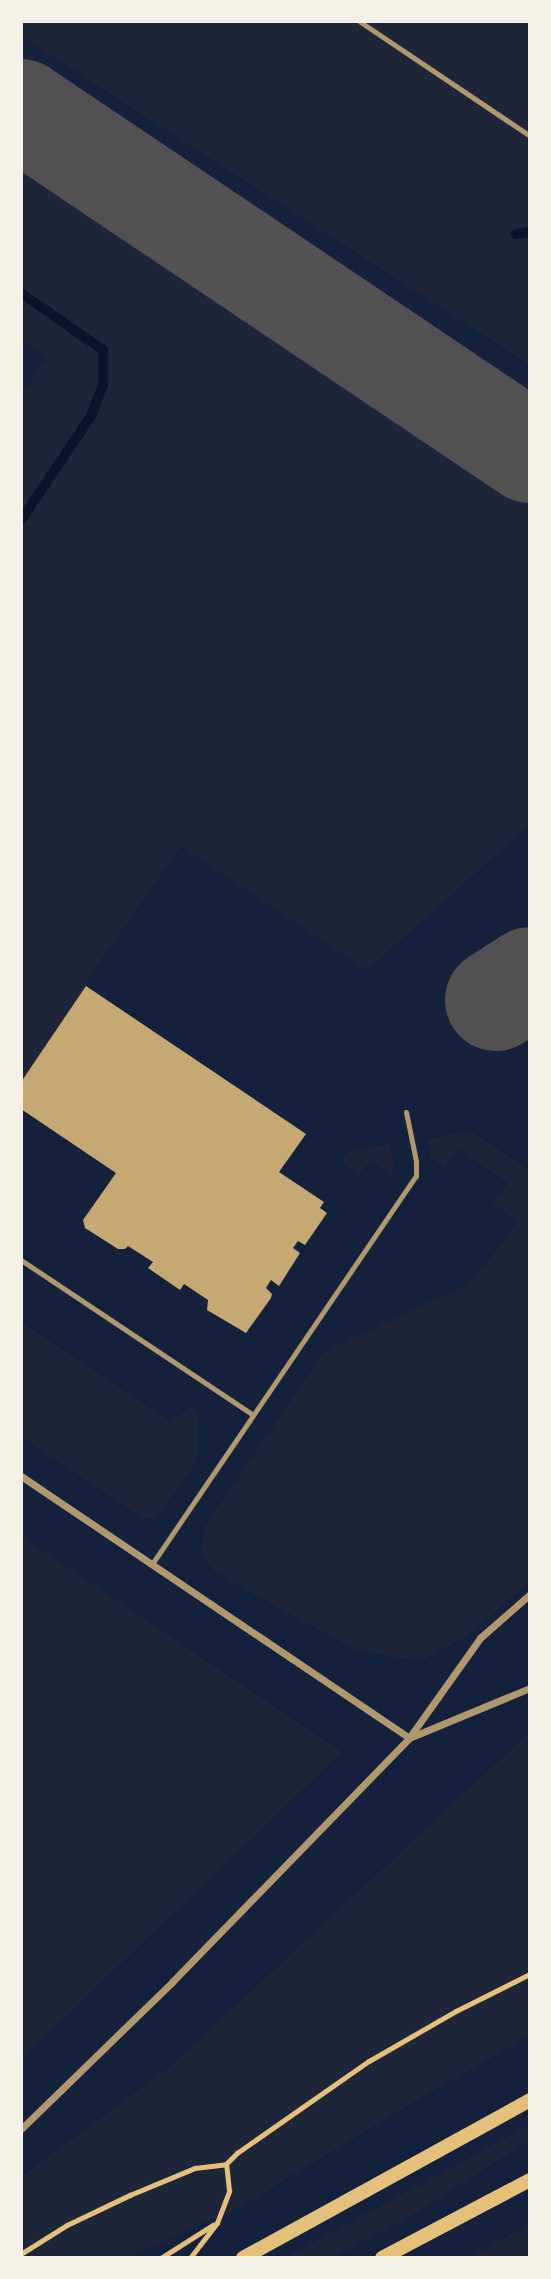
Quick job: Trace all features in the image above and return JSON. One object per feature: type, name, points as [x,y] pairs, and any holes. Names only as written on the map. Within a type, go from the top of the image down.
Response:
[{"type":"main road","points":[[243,2258],[530,2101]]},
{"type":"main road","points":[[382,2258],[530,2180]]},
{"type":"street","points":[[21,1476],[409,1738]]},
{"type":"street","points":[[21,2129],[172,1983],[409,1738],[480,1638],[530,1594]]},
{"type":"street","points":[[409,1738],[530,1688]]},
{"type":"lane","points":[[359,21],[530,136]]},
{"type":"lane","points":[[152,1564],[416,1175],[416,1161],[406,1112]]},
{"type":"lane","points":[[21,1260],[253,1415]]},
{"type":"path","points":[[21,2254],[66,2225],[130,2195],[195,2168],[226,2164],[237,2153],[369,2062],[456,2011],[530,1974]]},
{"type":"path","points":[[190,2258],[217,2223],[229,2191],[226,2164]]},
{"type":"path","points":[[162,2258],[217,2223]]},
{"type":"shaded area","points":[[21,21],[530,21],[530,365],[21,36]]},
{"type":"shaded area","points":[[21,162],[530,504],[530,824],[367,970],[181,846],[90,975],[86,986],[21,1082],[21,397],[47,357],[21,339]]},
{"type":"shaded area","points":[[471,1131],[530,1171],[530,1581],[465,1637],[421,1661],[357,1651],[216,1573],[202,1554],[204,1528],[325,1351],[472,1282],[519,1222],[493,1203],[508,1183],[459,1149],[444,1168],[431,1157],[427,1139]]},
{"type":"shaded area","points":[[390,1144],[394,1167],[391,1175],[376,1164],[365,1166],[359,1175],[341,1162],[350,1150]]},
{"type":"shaded area","points":[[21,1322],[170,1422],[192,1407],[199,1420],[199,1451],[194,1465],[156,1518],[148,1519],[136,1513],[21,1436]]},
{"type":"shaded area","points":[[21,1536],[342,1752],[21,2059]]},
{"type":"shaded area","points":[[530,1732],[530,2036],[422,2097],[240,2207],[128,2258],[21,2258],[21,2177],[170,2067]]},
{"type":"shaded area","points":[[530,2125],[530,2140],[411,2216],[331,2258],[285,2258]]},
{"type":"shaded area","points":[[530,2224],[530,2258],[466,2258]]},
{"type":"building","points":[[86,986],[306,1134],[279,1172],[324,1202],[320,1208],[327,1213],[305,1245],[298,1241],[293,1248],[300,1253],[279,1286],[271,1280],[266,1288],[272,1294],[271,1298],[246,1333],[207,1310],[208,1300],[184,1284],[180,1290],[148,1268],[153,1262],[128,1246],[118,1249],[85,1228],[83,1220],[116,1173],[21,1109],[21,1082]]},
{"type":"waterway","points":[[516,234],[530,232]]},
{"type":"waterway","points":[[21,293],[103,350],[103,385],[91,416],[21,520]]},
{"type":"taxiway","points":[[21,110],[530,452]]},
{"type":"taxiway","points":[[496,1000],[530,978]]}]
